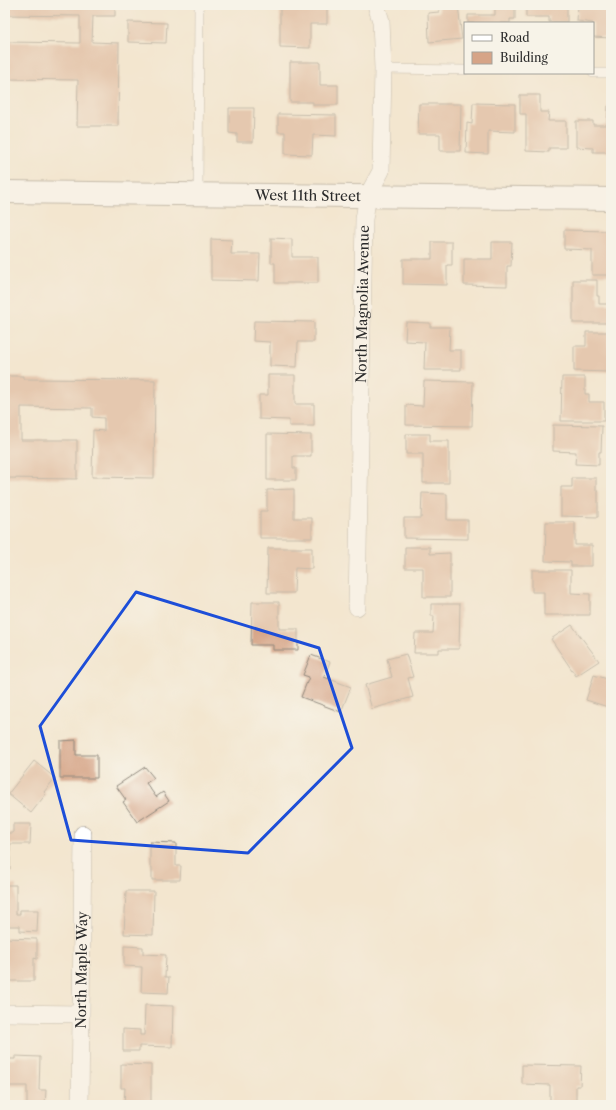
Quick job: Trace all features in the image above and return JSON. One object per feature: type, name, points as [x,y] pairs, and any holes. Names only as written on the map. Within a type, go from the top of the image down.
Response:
[{"type":"street","name":"North Magnolia Avenue","points":[[357,607],[364,219],[368,194],[381,171],[383,69],[381,21],[376,5]]},
{"type":"street","name":"West 11th Street","points":[[5,192],[368,194],[611,198]]},
{"type":"street","name":"North Maple Way","points":[[80,1105],[82,834]]},
{"type":"street","points":[[5,1013],[80,1014]]},
{"type":"lane","points":[[198,193],[199,5]]},
{"type":"lane","points":[[383,69],[464,70]]},
{"type":"lane","points":[[594,73],[611,73]]},
{"type":"highlighted area","points":[[136,592],[319,648],[352,748],[248,853],[71,840],[40,726]]},
{"type":"building","points":[[5,5],[115,5],[115,16],[93,16],[92,42],[119,43],[118,126],[77,126],[78,80],[5,79],[5,42],[80,43],[80,16],[5,15]]},
{"type":"building","points":[[304,5],[327,5],[327,24],[310,24],[310,48],[280,47],[280,8],[304,9]]},
{"type":"building","points":[[439,5],[458,5],[462,39],[429,42],[428,13],[439,12]]},
{"type":"building","points":[[495,5],[515,5],[515,19],[510,19],[510,22],[468,22],[468,15],[495,15]]},
{"type":"building","points":[[526,5],[567,5],[567,22],[549,22],[549,17],[526,17]]},
{"type":"building","points":[[578,5],[611,5],[611,38],[594,37],[594,22],[577,21]]},
{"type":"building","points":[[128,22],[167,23],[166,43],[128,42]]},
{"type":"building","points":[[290,62],[320,62],[320,85],[338,85],[338,105],[313,105],[313,102],[290,102]]},
{"type":"building","points":[[520,95],[540,95],[540,112],[549,112],[548,121],[566,121],[566,148],[549,148],[549,152],[526,151],[526,114],[520,114]]},
{"type":"building","points":[[473,103],[515,104],[515,132],[488,131],[488,154],[466,153],[467,123],[472,124]]},
{"type":"building","points":[[419,104],[461,104],[460,151],[440,151],[440,134],[418,134]]},
{"type":"building","points":[[608,106],[611,106],[611,152],[593,152],[593,148],[576,147],[576,121],[593,121],[593,125],[607,125]]},
{"type":"building","points":[[229,108],[254,108],[253,142],[237,142],[237,134],[229,133]]},
{"type":"building","points":[[278,114],[336,115],[336,136],[313,135],[312,155],[285,154],[285,132],[278,132]]},
{"type":"building","points":[[564,230],[611,231],[611,275],[592,275],[592,250],[564,249]]},
{"type":"building","points":[[271,238],[292,239],[292,257],[318,257],[318,283],[275,283],[275,263],[271,263]]},
{"type":"building","points":[[211,239],[232,240],[231,254],[260,254],[259,281],[211,280]]},
{"type":"building","points":[[432,242],[452,242],[452,265],[447,265],[447,285],[403,284],[403,259],[432,259]]},
{"type":"building","points":[[492,242],[512,242],[511,266],[507,266],[507,286],[464,285],[464,259],[492,259]]},
{"type":"building","points":[[573,280],[597,280],[597,296],[599,296],[599,304],[611,304],[611,323],[573,323]]},
{"type":"building","points":[[254,321],[314,322],[314,342],[298,342],[297,367],[270,366],[270,342],[253,341]]},
{"type":"building","points":[[406,322],[430,323],[430,327],[450,327],[449,350],[461,350],[461,370],[424,370],[425,342],[405,341]]},
{"type":"building","points":[[586,332],[609,332],[608,346],[611,346],[611,372],[574,371],[574,346],[586,346]]},
{"type":"building","points":[[268,375],[295,375],[295,404],[314,404],[314,426],[289,426],[289,420],[259,419],[259,395],[268,395]]},
{"type":"building","points":[[5,376],[23,376],[23,379],[155,380],[154,478],[92,477],[93,430],[104,431],[104,418],[92,417],[92,408],[21,407],[21,440],[77,440],[77,479],[5,478]]},
{"type":"building","points":[[562,377],[585,377],[585,394],[589,394],[589,402],[604,402],[604,421],[561,421]]},
{"type":"building","points":[[424,381],[473,382],[472,426],[406,425],[406,405],[423,406]]},
{"type":"building","points":[[553,425],[602,426],[599,465],[575,464],[576,452],[553,451]]},
{"type":"building","points":[[267,434],[311,435],[311,456],[293,456],[293,468],[296,468],[296,480],[267,480]]},
{"type":"building","points":[[406,434],[430,434],[430,441],[449,441],[449,483],[423,483],[423,454],[406,454]]},
{"type":"building","points":[[572,478],[596,478],[596,491],[598,491],[598,517],[561,516],[561,487],[572,487]]},
{"type":"building","points":[[294,489],[294,518],[312,518],[312,538],[260,538],[260,511],[267,511],[267,490]]},
{"type":"building","points":[[422,493],[447,494],[447,520],[468,520],[468,539],[404,538],[404,518],[421,518]]},
{"type":"building","points":[[546,522],[575,522],[575,545],[592,545],[592,566],[571,566],[571,562],[545,561]]},
{"type":"building","points":[[405,547],[430,547],[430,554],[450,553],[450,597],[423,597],[423,568],[405,568]]},
{"type":"building","points":[[268,548],[312,548],[312,569],[295,568],[294,593],[267,593]]},
{"type":"building","points":[[532,570],[571,570],[571,593],[590,594],[590,615],[544,615],[544,592],[532,592]]},
{"type":"building","points":[[252,602],[279,602],[279,629],[298,629],[298,650],[273,650],[273,645],[251,645]]},
{"type":"building","points":[[431,604],[460,604],[459,649],[439,649],[439,653],[414,653],[415,633],[433,633],[434,616],[431,616]]},
{"type":"building","points":[[572,625],[599,661],[576,676],[551,639]]},
{"type":"building","points":[[406,654],[413,677],[408,678],[413,697],[372,709],[365,685],[392,677],[387,659]]},
{"type":"building","points":[[311,655],[330,662],[324,677],[351,687],[341,712],[301,697],[309,677],[303,675]]},
{"type":"building","points":[[594,675],[611,680],[611,708],[586,700]]},
{"type":"building","points":[[76,740],[76,755],[97,755],[97,778],[60,778],[60,741]]},
{"type":"building","points":[[34,761],[55,778],[44,792],[46,794],[31,813],[8,794]]},
{"type":"building","points":[[145,767],[154,778],[146,783],[156,797],[163,792],[169,801],[137,822],[123,802],[126,800],[116,786]]},
{"type":"building","points":[[13,824],[31,824],[30,844],[10,844],[10,869],[5,869],[5,833],[13,833]]},
{"type":"building","points":[[150,842],[176,843],[176,866],[181,866],[180,880],[152,880],[152,867],[150,867]]},
{"type":"building","points":[[5,885],[16,885],[16,914],[20,914],[20,910],[38,910],[37,932],[20,931],[20,926],[5,926]]},
{"type":"building","points":[[126,891],[154,891],[153,935],[124,934]]},
{"type":"building","points":[[5,938],[37,939],[37,959],[34,958],[34,981],[7,981],[7,964],[5,964]]},
{"type":"building","points":[[124,946],[143,947],[143,954],[166,955],[165,977],[169,977],[168,993],[141,992],[142,967],[124,966]]},
{"type":"building","points":[[145,1005],[173,1006],[172,1047],[139,1046],[139,1051],[123,1051],[123,1029],[140,1030],[140,1035],[144,1035]]},
{"type":"building","points":[[15,1056],[40,1057],[39,1090],[46,1090],[45,1105],[27,1105],[27,1086],[5,1086],[5,1059],[15,1059]]},
{"type":"building","points":[[121,1064],[151,1065],[151,1105],[124,1105],[125,1088],[121,1088]]},
{"type":"building","points":[[522,1065],[581,1066],[580,1086],[576,1086],[576,1105],[550,1105],[550,1085],[522,1084]]}]
